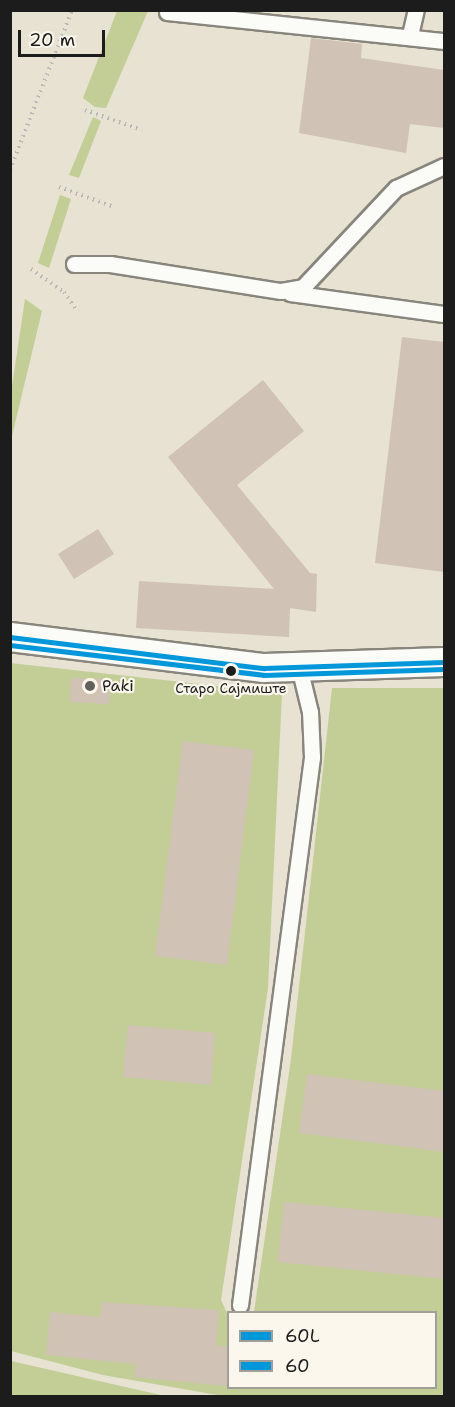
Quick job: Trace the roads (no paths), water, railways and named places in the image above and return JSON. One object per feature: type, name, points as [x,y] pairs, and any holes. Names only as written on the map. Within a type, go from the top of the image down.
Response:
[{"type":"street","points":[[10,637],[200,662],[299,667],[444,662]]},
{"type":"lane","points":[[410,35],[416,10]]},
{"type":"lane","points":[[167,12],[410,35],[444,41]]},
{"type":"lane","points":[[281,291],[317,277],[361,221],[396,188],[444,166]]},
{"type":"lane","points":[[74,264],[110,264],[444,314]]},
{"type":"lane","points":[[240,1305],[312,757],[310,712],[299,667]]},
{"type":"place","name":"Старо Сајмиште","points":[[231,671]]},
{"type":"place","name":"Paki","points":[[90,686]]}]
